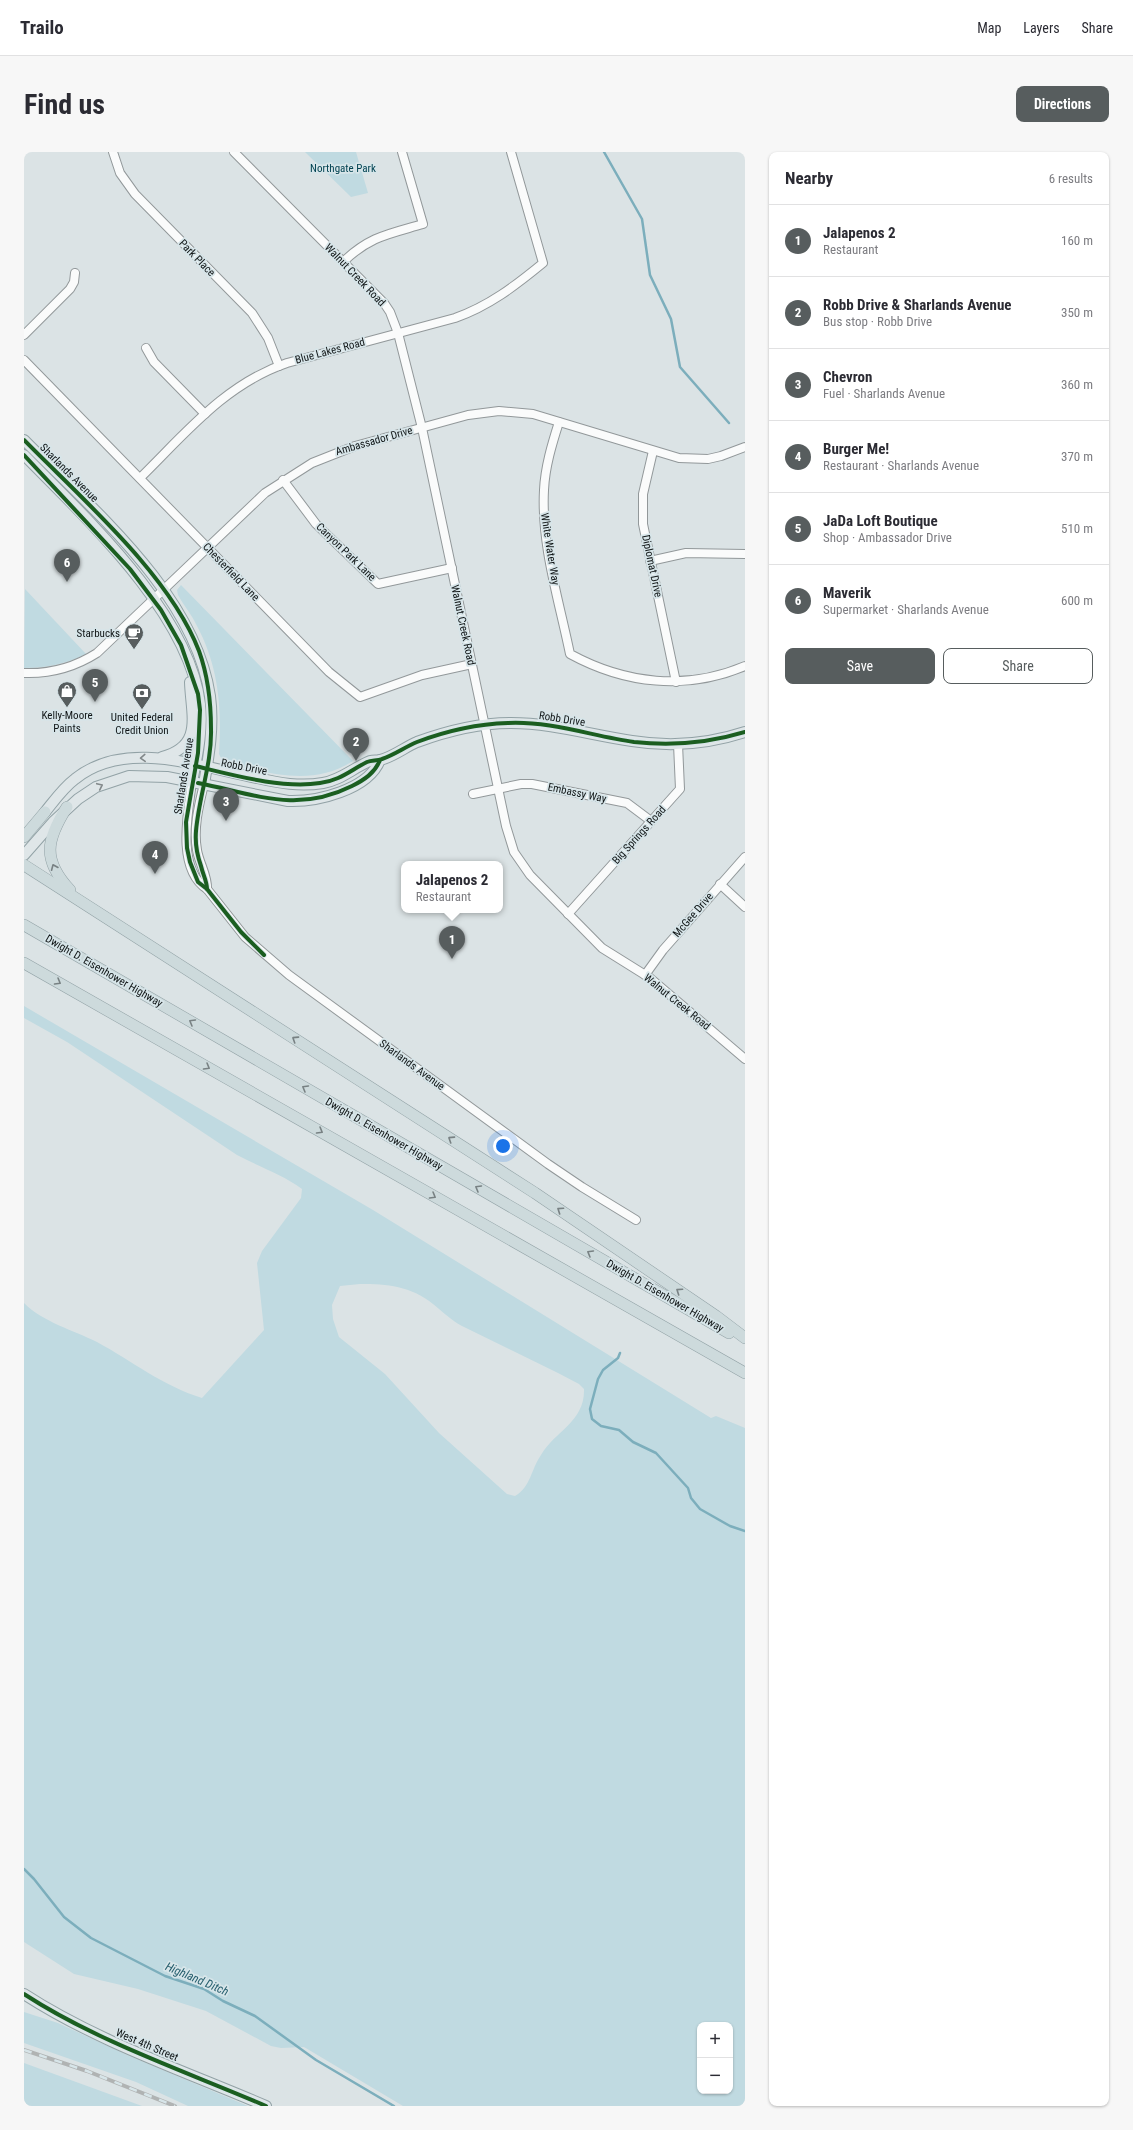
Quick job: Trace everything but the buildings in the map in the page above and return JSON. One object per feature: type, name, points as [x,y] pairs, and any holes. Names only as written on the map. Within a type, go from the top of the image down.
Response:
[{"type":"highway","points":[[67,807],[56,824],[50,838],[51,861],[58,876],[69,890],[88,906]]},
{"type":"highway","points":[[24,827],[45,812]]},
{"type":"highway","points":[[24,837],[45,812]]},
{"type":"highway","points":[[24,865],[535,1193],[716,1316],[745,1338]]},
{"type":"highway","name":"Dwight D. Eisenhower Highway","points":[[24,925],[745,1343]]},
{"type":"highway","points":[[24,962],[745,1373]]},
{"type":"main road","name":"Sharlands Avenue","points":[[24,440],[128,547],[162,589],[187,625],[204,667],[211,714],[211,731],[204,784]]},
{"type":"main road","name":"Sharlands Avenue","points":[[24,455],[115,552],[153,598],[176,634],[190,668],[200,710],[200,733],[192,782]]},
{"type":"main road","points":[[159,758],[183,748],[192,733],[190,668]]},
{"type":"main road","name":"Robb Drive","points":[[45,812],[67,785],[89,770],[112,761],[138,758],[159,758],[298,785],[328,782],[344,776],[367,762],[380,760],[439,734],[484,725],[530,723],[634,742],[678,744],[713,740],[745,732]]},
{"type":"main road","name":"Robb Drive","points":[[24,855],[67,807],[96,787],[129,776],[155,775],[288,801],[312,800],[337,794],[355,784],[372,773],[380,760]]},
{"type":"main road","name":"West 4th Street","points":[[24,1994],[91,2031],[266,2106]]},
{"type":"street","name":"Park Place","points":[[113,152],[120,173],[135,194],[252,313],[268,338],[279,366]]},
{"type":"street","name":"Walnut Creek Road","points":[[234,152],[384,303],[390,312],[398,333],[422,428],[484,725],[506,826],[514,852],[530,875],[610,955],[645,975],[745,1059]]},
{"type":"street","points":[[343,262],[362,244],[372,239],[423,224],[402,152]]},
{"type":"street","name":"Blue Lakes Road","points":[[140,478],[204,414],[229,392],[245,382],[279,366],[473,312],[504,294],[543,263],[511,152]]},
{"type":"street","points":[[24,334],[70,289],[74,282],[75,273]]},
{"type":"street","points":[[146,348],[154,362],[204,414]]},
{"type":"street","name":"Chesterfield Lane","points":[[24,360],[329,672],[360,697],[422,675],[472,664]]},
{"type":"street","name":"Ambassador Drive","points":[[24,673],[60,670],[88,658],[105,646],[248,507],[283,480],[334,453],[468,415],[499,411],[533,414],[679,458],[708,459],[735,452],[745,447]]},
{"type":"street","name":"White Water Way","points":[[559,422],[546,470],[543,510],[548,548],[570,654],[587,663],[621,676],[676,682]]},
{"type":"street","name":"Diplomat Drive","points":[[653,451],[645,477],[642,509],[650,561],[676,682]]},
{"type":"street","name":"Canyon Park Lane","points":[[283,480],[316,524],[378,584],[452,568]]},
{"type":"street","points":[[650,561],[686,553],[745,554]]},
{"type":"street","points":[[676,682],[715,676],[745,666]]},
{"type":"street","name":"Big Springs Road","points":[[568,914],[680,788],[678,744]]},
{"type":"street","name":"Sharlands Avenue","points":[[192,782],[186,822],[187,848],[194,876],[198,882],[207,889],[247,938],[289,975],[548,1164],[636,1220]]},
{"type":"street","name":"Sharlands Avenue","points":[[204,784],[195,839],[198,859],[207,883],[207,889]]},
{"type":"street","name":"Embassy Way","points":[[472,794],[532,784],[627,803],[651,821]]},
{"type":"street","name":"McGee Drive","points":[[645,975],[662,950],[745,856]]},
{"type":"street","points":[[720,884],[745,907]]},
{"type":"green space","name":"Northgate Park","points":[[305,152],[356,152],[368,193],[351,197]]},
{"type":"green space","points":[[181,585],[353,761],[338,769],[322,774],[291,776],[227,764],[222,760],[219,754],[220,721],[214,673],[204,641],[195,622],[178,595],[177,590]]},
{"type":"green space","points":[[25,589],[86,654],[56,665],[24,668]]},
{"type":"green space","points":[[24,1006],[373,1210],[711,1418],[716,1416],[745,1428],[745,2106],[403,2106],[304,2047],[281,2048],[271,2046],[206,2011],[138,1989],[74,1974],[24,1942],[24,1303],[49,1321],[97,1342],[174,1387],[202,1398],[264,1330],[257,1263],[262,1251],[301,1198],[302,1189],[278,1175],[237,1155],[67,1042],[24,1018]],"holes":[[[360,1284],[398,1287],[416,1293],[462,1326],[558,1373],[579,1384],[584,1389],[580,1410],[575,1418],[547,1447],[538,1460],[528,1483],[515,1496],[507,1494],[439,1433],[385,1374],[339,1337],[333,1319],[332,1305],[340,1286]]]},
{"type":"green space","points":[[24,2012],[58,2023],[127,2055],[248,2106],[188,2106],[136,2082],[24,2043]]},
{"type":"green space","points":[[24,2063],[142,2106],[24,2106]]},
{"type":"waterway","points":[[604,152],[642,219],[650,275],[671,319],[680,367],[729,423]]},
{"type":"waterway","points":[[620,1353],[618,1358],[603,1370],[598,1379],[590,1409],[592,1419],[601,1426],[619,1430],[633,1442],[656,1453],[688,1488],[691,1498],[700,1509],[730,1526],[745,1531]]},
{"type":"waterway","name":"Highland Ditch","points":[[24,1869],[34,1879],[64,1917],[91,1938],[165,1976],[204,1989],[223,2001],[255,2016],[316,2060],[394,2106]]},
{"type":"railway","points":[[24,2050],[87,2071],[175,2106]]},
{"type":"cycle path","points":[[24,440],[97,512],[146,566],[167,594],[185,622],[199,651],[207,680],[211,719],[210,754],[196,835],[197,853],[207,889]]},
{"type":"cycle path","points":[[24,455],[130,569],[161,610],[181,645],[198,694],[200,710],[198,753],[186,822],[187,848],[190,862],[198,882],[207,889],[241,932],[264,955]]},
{"type":"cycle path","points":[[195,766],[274,783],[305,784],[333,780],[367,762],[380,760],[428,738],[450,731],[485,725],[508,723],[540,724],[634,742],[662,744],[690,743],[718,739],[745,732]]},
{"type":"cycle path","points":[[198,783],[275,799],[312,799],[332,794],[361,781],[369,776],[380,760]]},
{"type":"cycle path","points":[[24,1994],[81,2027],[111,2041],[266,2106]]},
{"type":"place","name":"Maverik","points":[[67,582]]},
{"type":"place","name":"Starbucks","points":[[134,650]]},
{"type":"place","name":"JaDa Loft Boutique","points":[[95,702]]},
{"type":"place","name":"Kelly-Moore Paints","points":[[67,708]]},
{"type":"place","name":"United Federal Credit Union","points":[[142,710]]},
{"type":"place","name":"Robb Drive & Sharlands Avenue","points":[[356,761]]},
{"type":"place","name":"Chevron","points":[[226,821]]},
{"type":"place","name":"Burger Me!","points":[[155,874]]},
{"type":"place","name":"Jalapenos 2","points":[[452,959]]}]
